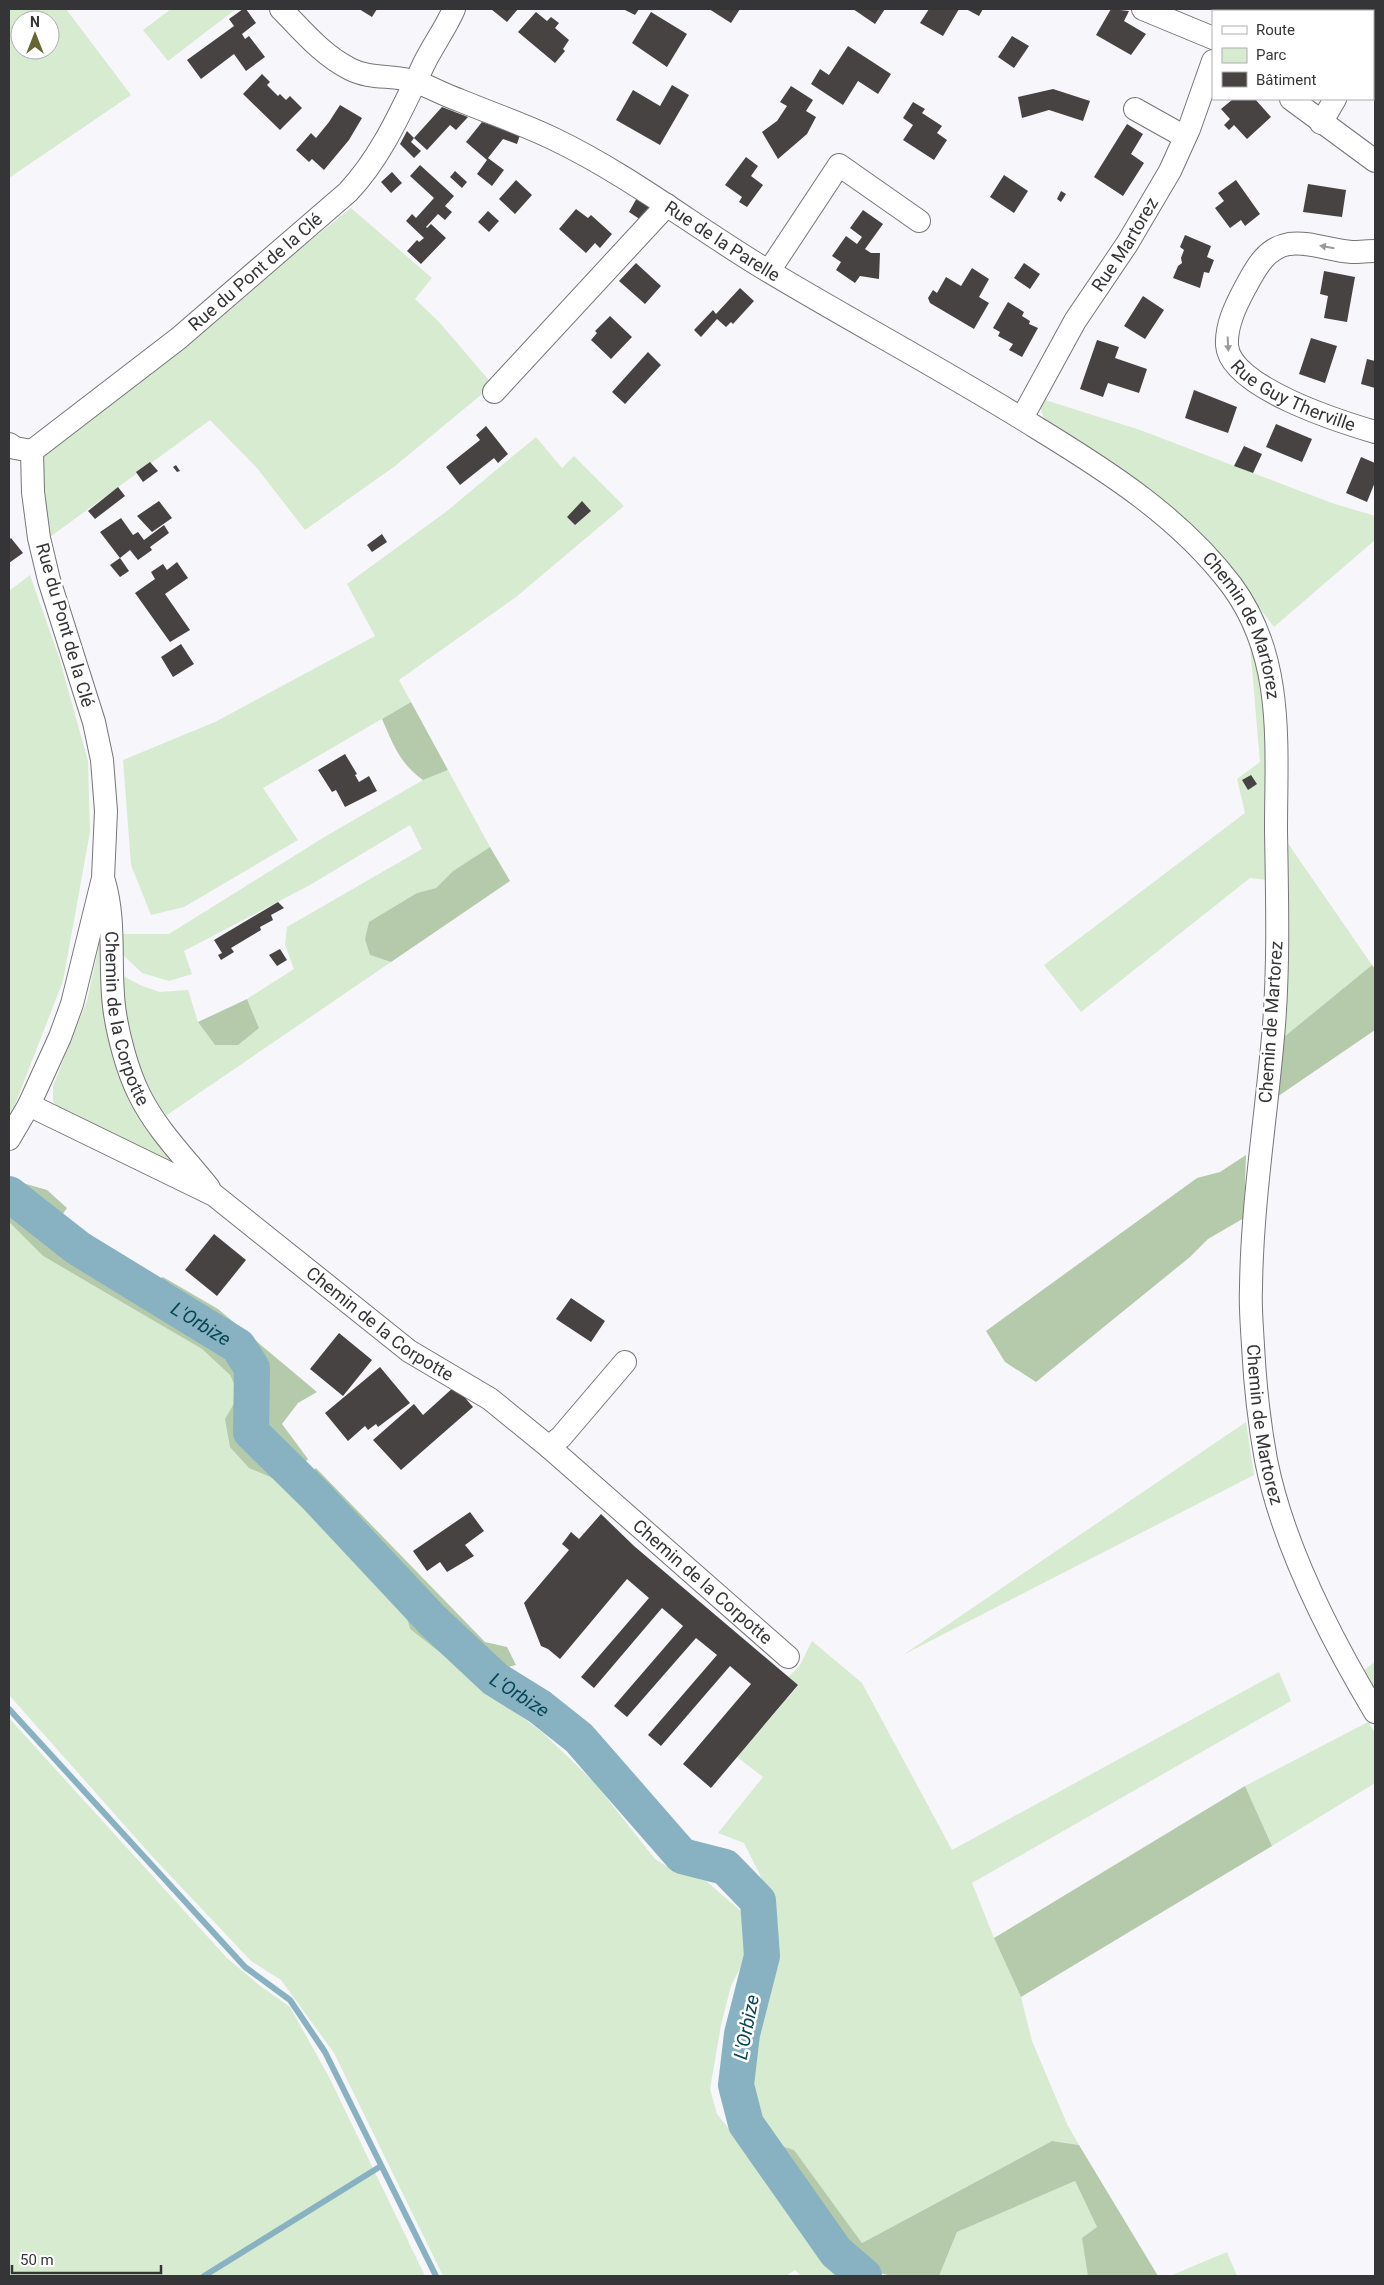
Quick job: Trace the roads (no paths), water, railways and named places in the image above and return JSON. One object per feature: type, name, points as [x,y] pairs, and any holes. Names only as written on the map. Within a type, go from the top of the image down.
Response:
[{"type":"street","name":"Rue de la Parelle","points":[[281,9],[319,48],[346,68],[358,74],[375,77],[392,76],[416,82],[548,136],[586,155],[769,271],[1022,418]]},
{"type":"street","name":"Rue du Pont de la Clé","points":[[9,1139],[29,1104],[60,1037],[72,1004],[102,878],[106,811],[102,760],[94,722],[49,580],[39,538],[33,492],[32,451],[180,338],[348,192],[367,172],[399,117],[454,9]]},
{"type":"street","points":[[1143,9],[1212,38]]},
{"type":"street","name":"Rue Martorez","points":[[1022,418],[1076,321],[1127,244],[1170,171],[1185,137],[1212,64]]},
{"type":"street","points":[[1292,100],[1375,161]]},
{"type":"street","points":[[1321,122],[1334,100]]},
{"type":"street","points":[[1135,109],[1185,137]]},
{"type":"street","points":[[769,271],[839,165],[919,220]]},
{"type":"street","points":[[494,392],[667,205]]},
{"type":"street","name":"Rue Guy Therville","points":[[1375,251],[1352,252],[1309,244],[1288,244],[1272,251],[1259,262],[1236,304],[1229,328],[1227,347],[1234,365],[1251,380],[1312,411],[1375,432]]},
{"type":"street","name":"Chemin de Martorez","points":[[1022,418],[1083,456],[1172,520],[1232,586],[1253,619],[1268,659],[1273,696],[1276,750],[1277,962],[1274,1022],[1260,1156],[1250,1291],[1258,1411],[1267,1465],[1283,1520],[1311,1592],[1347,1665],[1375,1712]]},
{"type":"street","points":[[9,444],[15,448],[32,451]]},
{"type":"street","name":"Chemin de la Corpotte","points":[[102,878],[110,905],[114,1006],[126,1056],[138,1093],[161,1129],[214,1195]]},
{"type":"street","name":"Chemin de la Corpotte","points":[[29,1104],[214,1195],[409,1351],[490,1399],[549,1447],[788,1657]]},
{"type":"street","points":[[549,1447],[560,1437],[625,1362]]},
{"type":"waterway","name":"L'Orbize","points":[[9,1194],[78,1248],[238,1346],[252,1368],[251,1432],[316,1496],[432,1620],[495,1679],[540,1707],[579,1738],[682,1856],[725,1867],[758,1901],[762,1956],[742,2034],[736,2085],[746,2124],[836,2252],[864,2276]]},
{"type":"waterway","points":[[9,1709],[245,1967],[290,2000],[325,2052],[436,2276]]},
{"type":"waterway","points":[[204,2276],[381,2166]]}]
